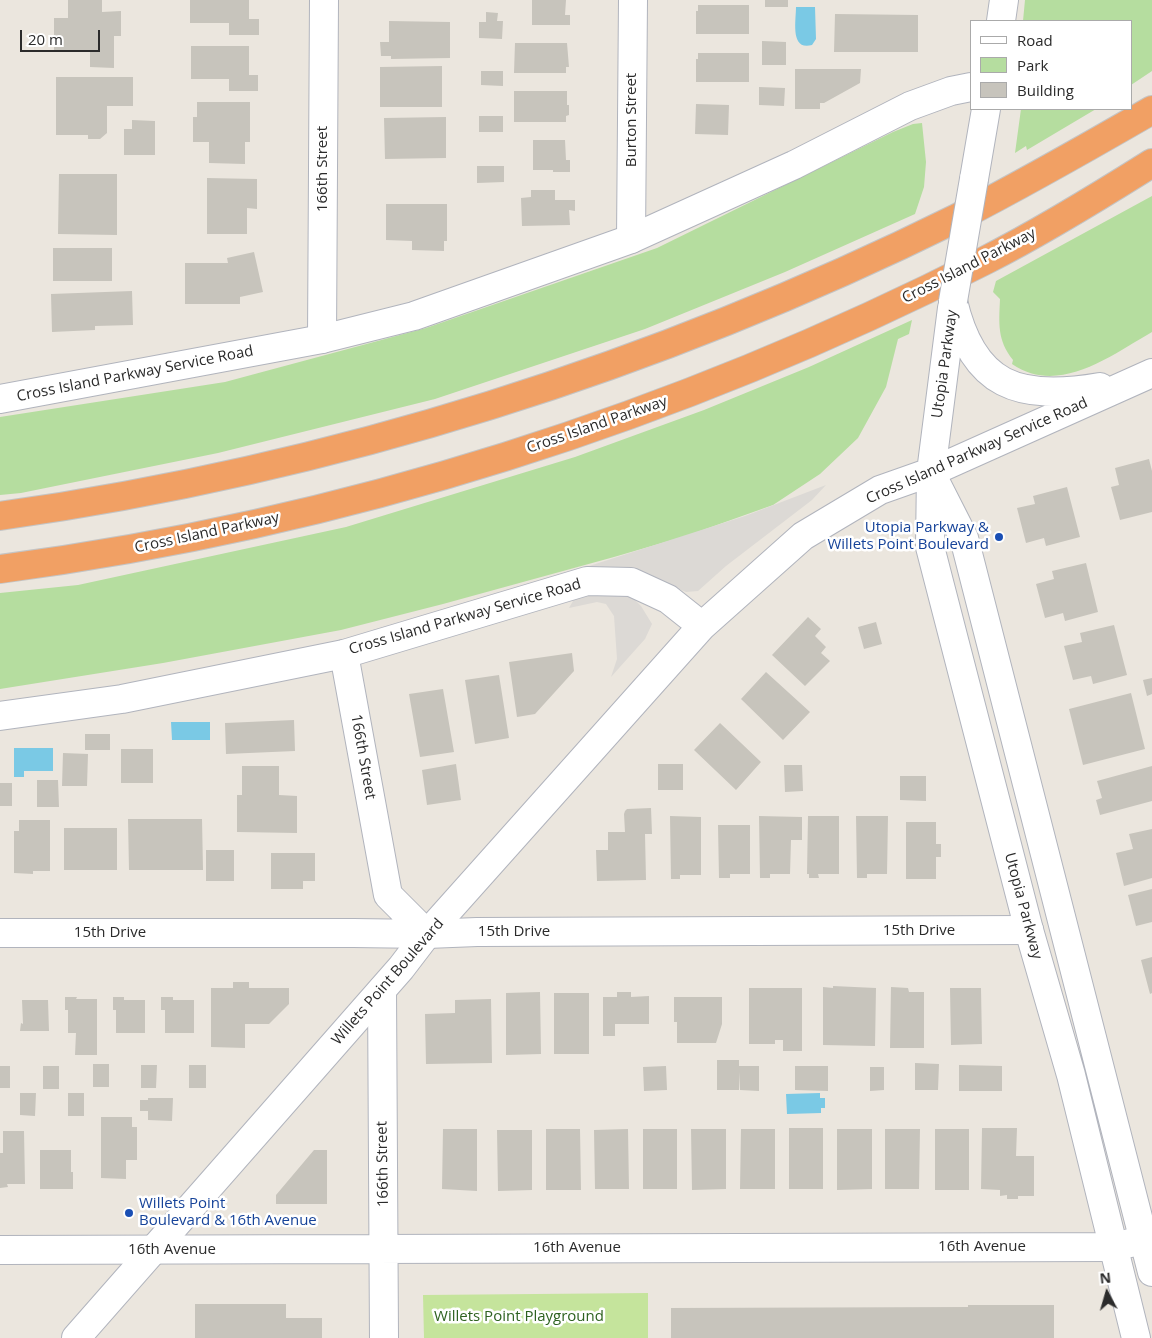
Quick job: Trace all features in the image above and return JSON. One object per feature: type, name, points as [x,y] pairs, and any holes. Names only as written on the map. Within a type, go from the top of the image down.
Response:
[{"type":"highway","points":[[0,516],[164,489],[299,459],[435,423],[567,381],[654,350],[870,259],[994,198],[1152,110]]},
{"type":"highway","name":"Cross Island Parkway","points":[[0,569],[124,550],[294,514],[442,475],[576,434],[708,385],[804,346],[918,294],[1020,242],[1152,164]]},
{"type":"highway","points":[[1020,242],[1152,171]]},
{"type":"street","name":"166th Street","points":[[322,339],[324,0]]},
{"type":"street","name":"Burton Street","points":[[631,239],[633,0]]},
{"type":"street","points":[[1001,20],[1004,0]]},
{"type":"street","name":"Cross Island Parkway Service Road","points":[[0,399],[322,339],[414,316],[631,239],[794,165],[910,106],[936,96],[970,87]]},
{"type":"street","name":"Utopia Parkway","points":[[986,110],[953,301],[931,472],[930,547],[1029,930],[1071,1075],[1136,1338]]},
{"type":"street","points":[[953,301],[959,323],[972,351],[990,372],[1013,386],[1028,391],[1077,391],[1146,376]]},
{"type":"street","name":"Cross Island Parkway Service Road","points":[[0,716],[122,699],[344,654],[587,581],[631,582],[668,599],[702,626],[803,536],[880,490],[931,472],[1146,376]]},
{"type":"street","points":[[0,389],[0,399]]},
{"type":"street","points":[[931,472],[964,538],[1148,1238],[1152,1272]]},
{"type":"street","name":"Willets Point Boulevard","points":[[76,1338],[382,990],[427,934],[702,626]]},
{"type":"street","name":"166th Street","points":[[344,654],[388,895],[427,934]]},
{"type":"street","name":"15th Drive","points":[[0,933],[427,934],[469,932],[1029,930]]},
{"type":"street","name":"166th Street","points":[[382,990],[384,1338]]},
{"type":"street","name":"16th Avenue","points":[[0,1250],[1113,1247],[1148,1238]]},
{"type":"green space","points":[[1025,0],[1152,0],[1152,71],[1132,84],[1132,20],[1023,20]]},
{"type":"green space","points":[[1021,110],[1094,110],[1027,150],[1026,146],[1015,153]]},
{"type":"green space","points":[[922,123],[926,162],[924,187],[915,214],[785,272],[645,329],[435,399],[218,453],[21,493],[0,495],[0,417],[225,382],[426,328],[657,248],[893,132],[913,124]]},
{"type":"green space","points":[[1152,196],[1152,332],[1102,361],[1066,374],[1048,376],[1030,373],[1012,364],[1013,360],[1004,345],[1000,331],[1000,299],[993,292],[996,281]]},
{"type":"green space","points":[[912,320],[909,334],[898,339],[886,387],[858,438],[820,474],[773,505],[686,536],[614,557],[341,630],[163,663],[0,689],[0,593],[78,585],[346,527],[575,457],[704,410],[809,367]]},
{"type":"green space","name":"Willets Point Playground","points":[[648,1293],[648,1338],[424,1338],[423,1295]]},
{"type":"shaded area","points":[[826,485],[812,500],[726,566],[698,591],[686,592],[635,570],[615,567],[583,568],[745,516]]},
{"type":"shaded area","points":[[581,587],[630,595],[641,606],[652,624],[645,639],[611,677],[617,659],[614,616],[606,604],[597,602],[569,608]]},
{"type":"water","points":[[796,7],[815,7],[816,39],[812,45],[805,46],[800,44],[797,39],[795,27]]},
{"type":"water","points":[[171,722],[210,722],[210,740],[172,740]]},
{"type":"water","points":[[14,748],[53,748],[53,771],[24,771],[24,777],[14,777]]},
{"type":"water","points":[[820,1093],[820,1098],[825,1098],[825,1108],[821,1108],[821,1113],[787,1114],[786,1094]]},
{"type":"building","points":[[68,0],[102,0],[102,12],[121,11],[121,36],[114,36],[114,68],[90,67],[90,51],[54,51],[54,18],[68,18]]},
{"type":"building","points":[[190,0],[249,0],[249,19],[259,19],[259,35],[229,35],[229,23],[190,23]]},
{"type":"building","points":[[532,0],[566,0],[565,15],[570,15],[570,25],[532,25]]},
{"type":"building","points":[[765,0],[788,0],[788,7],[765,7]]},
{"type":"building","points":[[698,5],[749,5],[749,34],[696,34],[696,11],[698,11]]},
{"type":"building","points":[[486,12],[498,13],[497,21],[503,21],[502,39],[479,38],[479,22],[486,22]]},
{"type":"building","points":[[835,14],[918,15],[918,52],[834,52]]},
{"type":"building","points":[[389,21],[450,22],[450,58],[391,59],[391,56],[381,56],[380,42],[389,42]]},
{"type":"building","points":[[762,41],[786,42],[786,65],[762,65]]},
{"type":"building","points":[[515,43],[567,43],[569,67],[566,67],[566,73],[514,73]]},
{"type":"building","points":[[191,46],[249,46],[249,75],[258,75],[258,91],[229,91],[229,79],[191,79]]},
{"type":"building","points":[[698,53],[749,53],[749,82],[696,82],[696,59],[698,59]]},
{"type":"building","points":[[442,66],[442,107],[380,107],[380,67]]},
{"type":"building","points":[[795,69],[861,69],[860,83],[824,103],[820,103],[820,109],[795,109]]},
{"type":"building","points":[[481,71],[503,71],[503,86],[481,85]]},
{"type":"building","points":[[56,77],[133,77],[133,106],[107,106],[107,133],[100,139],[88,139],[88,135],[56,135]]},
{"type":"building","points":[[759,87],[785,88],[784,106],[759,105]]},
{"type":"building","points":[[514,91],[567,91],[569,115],[566,116],[566,122],[514,122]]},
{"type":"building","points":[[197,102],[250,102],[250,142],[245,142],[245,164],[209,163],[209,142],[193,142],[193,117],[197,117]]},
{"type":"building","points":[[696,104],[729,105],[728,135],[695,134]]},
{"type":"building","points":[[479,116],[503,116],[503,132],[479,132]]},
{"type":"building","points":[[446,117],[446,158],[385,159],[384,118]]},
{"type":"building","points":[[132,120],[155,121],[155,155],[124,155],[124,129],[132,129]]},
{"type":"building","points":[[533,140],[565,140],[566,160],[570,160],[570,172],[533,170]]},
{"type":"building","points":[[477,166],[504,166],[504,182],[477,183]]},
{"type":"building","points":[[59,174],[117,174],[117,235],[58,234]]},
{"type":"building","points":[[207,178],[257,179],[257,209],[247,208],[247,234],[207,234]]},
{"type":"building","points":[[531,190],[555,190],[555,200],[575,200],[575,211],[569,210],[570,225],[522,226],[521,198],[531,197]]},
{"type":"building","points":[[386,204],[447,204],[447,241],[444,241],[444,251],[412,250],[412,241],[386,240]]},
{"type":"building","points":[[53,248],[112,248],[112,281],[53,281]]},
{"type":"building","points":[[254,252],[263,292],[240,297],[240,304],[185,304],[185,263],[228,263],[227,258]]},
{"type":"building","points":[[132,291],[133,325],[95,326],[95,330],[52,332],[51,294]]},
{"type":"building","points":[[1149,459],[1152,471],[1152,512],[1120,520],[1111,487],[1119,485],[1115,468]]},
{"type":"building","points":[[1067,487],[1080,537],[1046,546],[1044,538],[1026,543],[1017,508],[1035,504],[1033,496]]},
{"type":"building","points":[[1086,563],[1098,612],[1065,621],[1063,613],[1045,618],[1036,584],[1054,579],[1052,571]]},
{"type":"building","points":[[808,617],[821,629],[815,636],[826,647],[821,653],[830,661],[805,686],[772,655]]},
{"type":"building","points":[[876,622],[882,644],[864,649],[858,627]]},
{"type":"building","points":[[1114,625],[1127,675],[1093,684],[1091,676],[1073,680],[1064,646],[1082,642],[1080,633]]},
{"type":"building","points":[[572,653],[574,671],[535,714],[517,717],[509,662]]},
{"type":"building","points":[[766,672],[810,712],[783,740],[741,699]]},
{"type":"building","points":[[499,675],[509,738],[475,744],[465,680]]},
{"type":"building","points":[[1152,678],[1152,694],[1147,696],[1143,680]]},
{"type":"building","points":[[443,689],[454,752],[420,757],[409,694]]},
{"type":"building","points":[[1131,693],[1145,749],[1083,765],[1069,709]]},
{"type":"building","points":[[294,720],[295,751],[226,754],[225,723]]},
{"type":"building","points":[[720,723],[761,762],[736,790],[694,750]]},
{"type":"building","points":[[85,734],[110,734],[110,750],[85,750]]},
{"type":"building","points":[[121,749],[153,749],[153,783],[121,783]]},
{"type":"building","points":[[63,753],[88,754],[87,786],[62,786]]},
{"type":"building","points":[[456,764],[461,800],[427,805],[422,770]]},
{"type":"building","points":[[658,764],[683,764],[683,790],[658,790]]},
{"type":"building","points":[[784,765],[802,765],[803,791],[785,792]]},
{"type":"building","points":[[242,766],[279,766],[279,795],[297,796],[297,833],[237,832],[237,795],[242,795]]},
{"type":"building","points":[[1152,766],[1152,801],[1100,815],[1096,800],[1102,798],[1097,781]]},
{"type":"building","points":[[900,776],[926,776],[926,801],[900,800]]},
{"type":"building","points":[[37,780],[58,780],[59,807],[37,807]]},
{"type":"building","points":[[0,783],[12,783],[12,806],[0,806]]},
{"type":"building","points":[[651,808],[652,834],[645,834],[646,880],[597,881],[596,850],[608,850],[608,832],[625,832],[624,814],[627,809]]},
{"type":"building","points":[[670,816],[701,817],[701,875],[680,875],[680,879],[671,879]]},
{"type":"building","points":[[759,816],[802,817],[802,840],[791,840],[790,874],[770,874],[770,878],[760,878]]},
{"type":"building","points":[[808,816],[839,816],[839,874],[818,874],[819,878],[809,878],[809,874],[807,874]]},
{"type":"building","points":[[856,816],[888,816],[887,874],[867,874],[867,878],[857,878]]},
{"type":"building","points":[[128,819],[202,819],[203,870],[129,870]]},
{"type":"building","points":[[19,820],[50,820],[50,871],[33,871],[33,874],[14,873],[14,831],[19,831]]},
{"type":"building","points":[[906,822],[936,822],[936,844],[941,844],[941,857],[936,857],[936,879],[906,879]]},
{"type":"building","points":[[718,825],[750,825],[750,874],[730,874],[730,878],[719,878]]},
{"type":"building","points":[[64,828],[117,828],[117,870],[64,870]]},
{"type":"building","points":[[1152,829],[1152,878],[1124,886],[1116,853],[1133,849],[1129,834]]},
{"type":"building","points":[[206,850],[234,850],[234,881],[206,881]]},
{"type":"building","points":[[271,853],[315,853],[315,881],[303,881],[303,889],[271,889]]},
{"type":"building","points":[[1152,889],[1152,922],[1136,926],[1128,895]]},
{"type":"building","points":[[1152,957],[1152,993],[1150,994],[1141,960]]},
{"type":"building","points":[[233,982],[249,982],[249,988],[289,988],[289,1004],[269,1024],[245,1024],[245,1048],[211,1047],[211,988],[233,988]]},
{"type":"building","points":[[833,986],[876,988],[875,1046],[823,1045],[823,987],[833,988]]},
{"type":"building","points":[[891,987],[908,988],[909,992],[924,992],[924,1048],[890,1048]]},
{"type":"building","points":[[749,988],[802,988],[802,1051],[783,1051],[783,1040],[775,1040],[775,1044],[749,1044]]},
{"type":"building","points":[[950,988],[981,988],[982,1044],[951,1045]]},
{"type":"building","points":[[540,992],[541,1054],[506,1055],[506,993]]},
{"type":"building","points":[[617,992],[631,992],[631,997],[649,996],[649,1024],[615,1024],[615,1036],[603,1036],[603,997],[617,997]]},
{"type":"building","points":[[554,993],[589,993],[589,1054],[554,1054]]},
{"type":"building","points":[[65,997],[97,999],[97,1055],[75,1055],[76,1033],[68,1033],[68,1010],[65,1010]]},
{"type":"building","points":[[113,997],[124,997],[124,1000],[145,1000],[145,1033],[116,1033],[116,1010],[113,1010]]},
{"type":"building","points":[[161,997],[173,997],[173,1000],[194,1000],[194,1033],[165,1033],[165,1010],[161,1010]]},
{"type":"building","points":[[674,997],[722,997],[722,1024],[716,1043],[677,1043],[677,1022],[674,1022]]},
{"type":"building","points":[[491,999],[492,1063],[426,1064],[425,1014],[455,1013],[455,1000]]},
{"type":"building","points":[[22,1000],[48,1000],[49,1031],[20,1031],[21,1023],[23,1024]]},
{"type":"building","points":[[717,1060],[739,1060],[739,1066],[759,1066],[759,1091],[740,1090],[740,1072],[739,1090],[717,1090]]},
{"type":"building","points":[[915,1063],[939,1064],[938,1090],[915,1090]]},
{"type":"building","points":[[93,1064],[109,1064],[109,1087],[93,1087]]},
{"type":"building","points":[[141,1065],[157,1065],[156,1088],[141,1088]]},
{"type":"building","points":[[189,1065],[206,1065],[206,1088],[189,1088]]},
{"type":"building","points":[[959,1065],[1002,1066],[1002,1091],[959,1091]]},
{"type":"building","points":[[0,1066],[10,1066],[10,1088],[0,1088]]},
{"type":"building","points":[[43,1066],[59,1066],[59,1089],[43,1089]]},
{"type":"building","points":[[666,1066],[667,1090],[644,1091],[643,1067]]},
{"type":"building","points":[[795,1066],[828,1066],[828,1091],[795,1090]]},
{"type":"building","points":[[870,1067],[884,1067],[884,1090],[870,1091]]},
{"type":"building","points":[[20,1093],[36,1093],[35,1116],[20,1115]]},
{"type":"building","points":[[68,1093],[84,1093],[84,1116],[68,1116]]},
{"type":"building","points":[[148,1098],[173,1098],[172,1121],[148,1120],[148,1111],[140,1111],[140,1100],[148,1100]]},
{"type":"building","points":[[101,1117],[132,1117],[132,1127],[137,1127],[137,1160],[126,1160],[126,1179],[101,1178]]},
{"type":"building","points":[[789,1128],[823,1128],[823,1189],[789,1189]]},
{"type":"building","points":[[982,1128],[1017,1128],[1016,1156],[1034,1156],[1034,1196],[1018,1196],[1018,1199],[1007,1199],[1007,1195],[1000,1196],[1000,1190],[981,1189]]},
{"type":"building","points":[[443,1129],[477,1129],[477,1191],[442,1189]]},
{"type":"building","points":[[546,1129],[580,1129],[581,1190],[546,1190]]},
{"type":"building","points":[[628,1129],[629,1189],[595,1189],[594,1130]]},
{"type":"building","points":[[643,1129],[677,1129],[677,1189],[643,1189]]},
{"type":"building","points":[[691,1129],[726,1129],[726,1189],[692,1190]]},
{"type":"building","points":[[741,1129],[775,1129],[775,1189],[740,1189]]},
{"type":"building","points":[[837,1129],[872,1129],[872,1189],[837,1190]]},
{"type":"building","points":[[885,1129],[920,1129],[919,1189],[885,1189]]},
{"type":"building","points":[[935,1129],[969,1129],[969,1190],[935,1190]]},
{"type":"building","points":[[497,1130],[532,1130],[532,1190],[498,1191]]},
{"type":"building","points":[[3,1131],[24,1131],[25,1184],[7,1184],[8,1187],[0,1188],[0,1153],[3,1153]]},
{"type":"building","points":[[40,1150],[71,1150],[73,1189],[40,1189]]},
{"type":"building","points":[[314,1150],[327,1150],[327,1204],[276,1204],[276,1195]]},
{"type":"building","points":[[195,1304],[286,1304],[286,1318],[322,1318],[322,1338],[195,1338]]},
{"type":"building","points":[[968,1305],[1054,1305],[1054,1338],[671,1338],[671,1308],[968,1307]]},
{"type":"place","name":"Utopia Parkway & Willets Point Boulevard","points":[[999,537]]},
{"type":"place","name":"Willets Point Boulevard & 16th Avenue","points":[[129,1213]]}]
